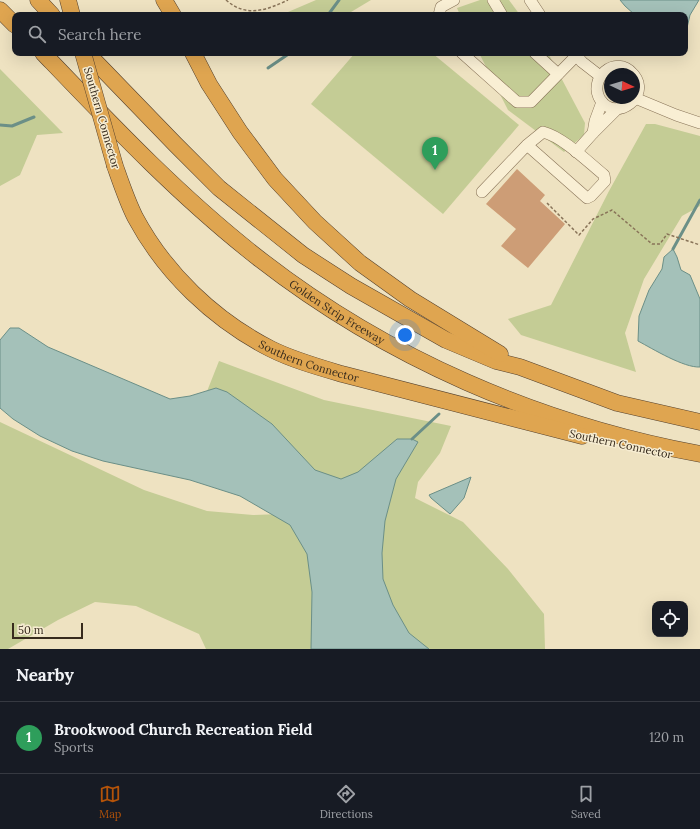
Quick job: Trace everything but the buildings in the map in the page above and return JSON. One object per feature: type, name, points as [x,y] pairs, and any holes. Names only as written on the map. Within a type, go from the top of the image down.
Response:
[{"type":"highway","points":[[38,0],[49,12]]},
{"type":"highway","points":[[68,0],[71,12]]},
{"type":"highway","points":[[164,0],[170,12]]},
{"type":"highway","points":[[0,10],[12,22]]},
{"type":"highway","name":"Golden Strip Freeway","points":[[46,56],[165,178],[218,225],[257,258],[307,294],[353,323],[446,373],[533,410],[600,431],[663,447],[700,454]]},
{"type":"highway","name":"Southern Connector","points":[[84,56],[115,166],[127,199],[136,218],[157,253],[168,266],[198,298],[219,316],[243,333],[272,349],[304,362],[336,372],[557,430],[666,456],[700,457]]},
{"type":"highway","points":[[90,56],[220,188],[303,255],[351,286],[446,340],[496,361],[520,366],[617,402],[700,422]]},
{"type":"highway","points":[[195,56],[209,84],[240,132],[275,179],[315,222],[360,263],[410,299],[520,366]]},
{"type":"street","points":[[440,12],[441,7],[454,0]]},
{"type":"street","points":[[493,0],[500,12]]},
{"type":"street","points":[[530,0],[538,12]]},
{"type":"street","points":[[465,56],[517,102],[531,102],[573,56]]},
{"type":"street","points":[[538,56],[558,74]]},
{"type":"street","points":[[577,56],[600,76]]},
{"type":"street","points":[[610,68],[618,66],[625,68]]},
{"type":"street","points":[[604,72],[600,76],[597,85],[597,94],[602,102],[609,107],[617,108],[624,108],[630,104]]},
{"type":"street","points":[[640,100],[676,115],[700,123]]},
{"type":"street","points":[[593,133],[595,121],[602,102]]},
{"type":"street","points":[[576,152],[617,108]]},
{"type":"street","points":[[482,192],[527,145],[542,132],[551,134],[576,152],[604,175],[605,181],[591,196],[587,198],[527,145]]},
{"type":"path","points":[[226,0],[232,6],[251,12],[271,8],[288,0]]},
{"type":"path","points":[[547,202],[579,235],[593,219],[612,210],[652,244],[660,244],[667,234],[700,245]]},
{"type":"green space","points":[[316,0],[371,0],[351,12],[288,12]]},
{"type":"green space","points":[[480,0],[509,0],[518,12],[459,12],[457,8]]},
{"type":"green space","points":[[352,56],[436,56],[519,125],[443,214],[311,104]]},
{"type":"green space","points":[[481,56],[550,56],[585,123],[584,135],[564,152],[508,110]]},
{"type":"green space","points":[[0,69],[63,133],[37,135],[20,175],[0,186]]},
{"type":"green space","points":[[646,124],[655,124],[700,136],[700,206],[682,216],[644,279],[625,333],[636,372],[521,335],[508,319],[551,305],[609,191]]},
{"type":"green space","points":[[219,361],[324,400],[451,426],[440,453],[418,482],[415,498],[463,522],[508,569],[544,614],[545,649],[206,649],[199,634],[136,606],[95,602],[58,620],[8,649],[0,649],[0,422],[144,490],[207,511],[253,515],[281,514],[200,409]]},
{"type":"water","points":[[620,0],[699,0],[690,15],[688,24],[688,12],[632,12]]},
{"type":"water","points":[[673,249],[681,270],[690,275],[700,299],[700,367],[677,361],[638,341],[639,316],[649,290],[662,269],[664,257]]},
{"type":"water","points":[[10,328],[19,328],[48,347],[170,399],[190,396],[216,388],[227,392],[272,424],[315,470],[341,479],[358,472],[397,439],[412,439],[418,442],[396,479],[385,521],[382,553],[383,579],[393,605],[409,633],[429,649],[311,649],[312,592],[307,554],[290,525],[240,496],[190,480],[103,461],[72,451],[40,436],[13,419],[0,408],[0,340]]},
{"type":"water","points":[[471,477],[464,498],[450,514],[429,495]]},
{"type":"waterway","points":[[330,12],[339,0]]},
{"type":"waterway","points":[[268,68],[286,56]]},
{"type":"waterway","points":[[0,125],[12,126],[34,117]]},
{"type":"waterway","points":[[673,249],[700,200]]},
{"type":"waterway","points":[[412,439],[439,414]]},
{"type":"place","name":"Brookwood Church Recreation Field","points":[[435,170]]}]
